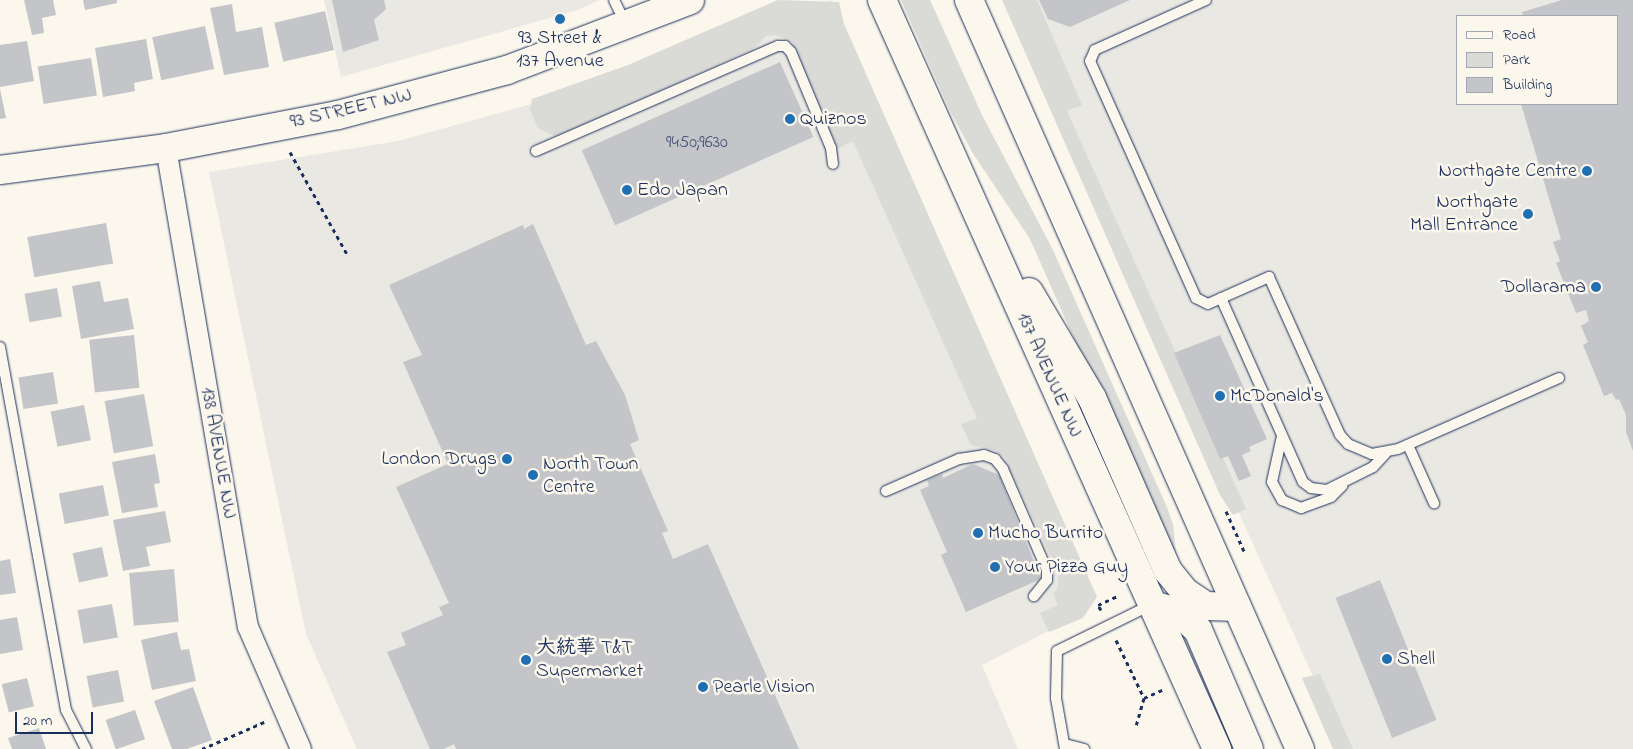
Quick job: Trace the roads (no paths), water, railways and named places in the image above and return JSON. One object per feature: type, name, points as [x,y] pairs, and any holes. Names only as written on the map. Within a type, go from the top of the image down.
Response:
[{"type":"main road","name":"93 STREET NW","points":[[0,170],[166,148],[338,115],[507,70],[690,0]]},
{"type":"main road","name":"137 AVENUE NW","points":[[882,0],[1217,749]]},
{"type":"main road","points":[[969,0],[1300,749]]},
{"type":"main road","points":[[961,177],[1092,398],[1168,571],[1185,592],[1206,606],[1237,607]]},
{"type":"main road","points":[[1152,604],[1178,612],[1198,630],[1249,749]]},
{"type":"street","name":"138 AVENUE NW","points":[[166,148],[248,627],[301,749]]},
{"type":"lane","points":[[614,0],[626,26]]},
{"type":"lane","points":[[1206,0],[1095,50],[1090,61],[1196,298],[1208,304],[1269,277],[1340,436],[1359,450],[1385,454]]},
{"type":"lane","points":[[536,151],[778,46],[786,46],[791,52],[832,148],[833,164]]},
{"type":"lane","points":[[1221,298],[1299,476],[1311,488],[1327,490],[1346,482],[1373,467],[1385,454],[1559,378]]},
{"type":"lane","points":[[0,347],[66,710],[86,749]]},
{"type":"lane","points":[[1282,436],[1272,482],[1286,503],[1302,508],[1311,506],[1331,497],[1346,482]]},
{"type":"lane","points":[[1408,445],[1434,503]]},
{"type":"lane","points":[[886,491],[959,459],[984,455],[995,459],[1003,469],[1047,570],[1047,580],[1034,596]]},
{"type":"lane","points":[[1084,749],[1065,746],[1056,698],[1057,651],[1152,604]]},
{"type":"place","name":"93 Street & 137 Avenue","points":[[560,19]]},
{"type":"place","name":"Quiznos","points":[[790,119]]},
{"type":"place","name":"Northgate Centre","points":[[1587,171]]},
{"type":"place","name":"Edo Japan","points":[[627,190]]},
{"type":"place","name":"Northgate Mall Entrance","points":[[1528,214]]},
{"type":"place","name":"Dollarama","points":[[1596,287]]},
{"type":"place","name":"McDonald's","points":[[1220,396]]},
{"type":"place","name":"London Drugs","points":[[507,459]]},
{"type":"place","name":"North Town Centre","points":[[533,475]]},
{"type":"place","name":"Mucho Burrito","points":[[978,533]]},
{"type":"place","name":"Your Pizza Guy","points":[[995,567]]},
{"type":"place","name":"Shell","points":[[1387,659]]},
{"type":"place","name":"大統華 T&T Supermarket","points":[[526,660]]},
{"type":"place","name":"Pearle Vision","points":[[703,687]]}]
